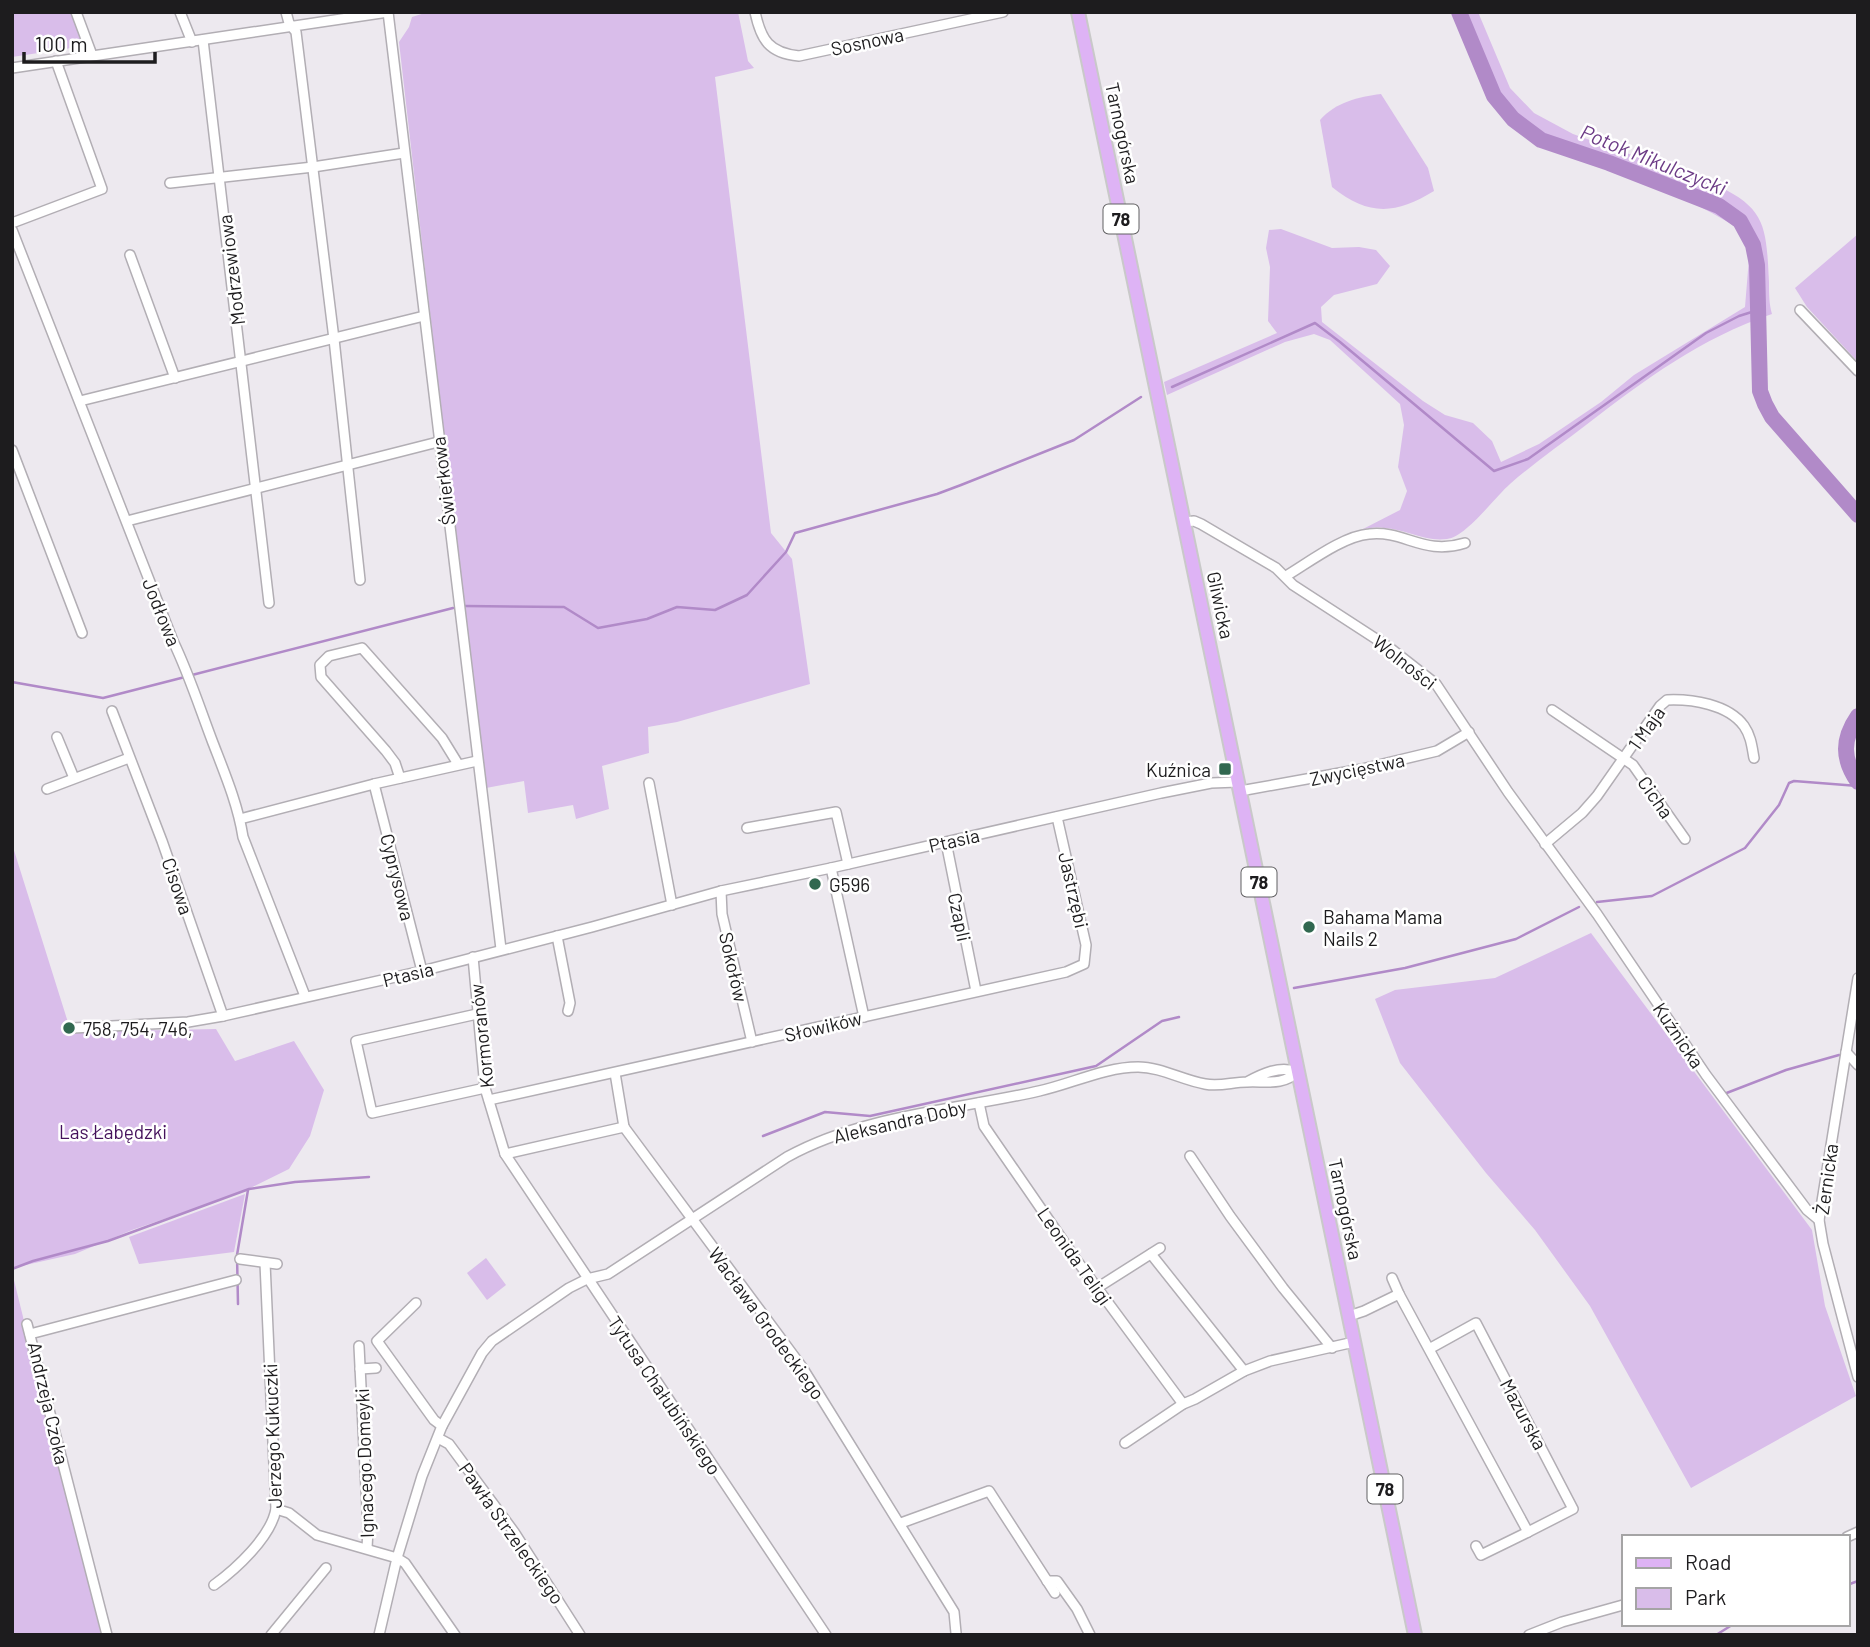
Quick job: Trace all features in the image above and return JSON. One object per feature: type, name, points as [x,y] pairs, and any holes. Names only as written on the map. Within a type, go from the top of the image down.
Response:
[{"type":"main road","name":"Tarnogórska","points":[[1078,12],[1164,426]]},
{"type":"main road","name":"Gliwicka","points":[[1164,426],[1239,787]]},
{"type":"main road","name":"Tarnogórska","points":[[1239,787],[1415,1635]]},
{"type":"street","points":[[76,12],[92,55]]},
{"type":"street","points":[[180,12],[192,42]]},
{"type":"street","points":[[286,12],[296,32],[334,339],[360,580]]},
{"type":"street","points":[[12,68],[388,12]]},
{"type":"street","name":"Świerkowa","points":[[388,12],[477,761],[502,949]]},
{"type":"street","name":"Sosnowa","points":[[755,12],[764,40],[784,54],[799,56],[1003,12]]},
{"type":"street","name":"Modrzewiowa","points":[[203,40],[269,603]]},
{"type":"street","points":[[12,223],[102,189],[56,61]]},
{"type":"street","points":[[170,183],[313,167],[404,153]]},
{"type":"street","name":"Jodłowa","points":[[12,230],[185,667],[240,819],[243,837],[305,996]]},
{"type":"street","points":[[130,255],[175,378]]},
{"type":"street","points":[[1800,310],[1858,371]]},
{"type":"street","points":[[80,401],[424,316]]},
{"type":"street","points":[[127,521],[439,442]]},
{"type":"street","points":[[12,450],[82,633]]},
{"type":"street","name":"Wolności","points":[[1184,522],[1194,521],[1201,524],[1286,576],[1293,585],[1390,648],[1436,684],[1545,844]]},
{"type":"street","points":[[1286,576],[1354,537],[1368,534],[1387,534],[1428,547],[1450,547],[1465,542]]},
{"type":"street","points":[[400,778],[386,751],[321,677],[320,665],[329,656],[362,648],[442,737],[458,764]]},
{"type":"street","name":"1 Maja","points":[[1545,844],[1582,813],[1667,700],[1676,699],[1714,706],[1730,714],[1744,725],[1751,738],[1754,758]]},
{"type":"street","name":"Cicha","points":[[1552,710],[1633,765],[1685,839]]},
{"type":"street","name":"Cisowa","points":[[112,711],[162,841],[223,1016]]},
{"type":"street","name":"Zwycięstwa","points":[[1239,787],[1362,769],[1437,751],[1469,732]]},
{"type":"street","points":[[57,737],[74,778]]},
{"type":"street","points":[[47,789],[129,758]]},
{"type":"street","points":[[240,819],[374,784],[477,761]]},
{"type":"street","points":[[649,783],[672,905]]},
{"type":"street","name":"Ptasia","points":[[73,1028],[188,1022],[223,1016],[422,971],[721,891],[1211,783],[1239,787]]},
{"type":"street","name":"Cyprysowa","points":[[374,784],[422,971]]},
{"type":"street","points":[[747,828],[836,812],[848,864]]},
{"type":"street","name":"Jastrzębi","points":[[1057,817],[1086,945],[1084,964]]},
{"type":"street","name":"Czapli","points":[[946,842],[976,991]]},
{"type":"street","name":"Kuźnicka","points":[[1545,844],[1597,914],[1706,1075],[1807,1210],[1819,1220]]},
{"type":"street","points":[[831,868],[864,1017]]},
{"type":"street","name":"Sokołów","points":[[721,891],[722,914],[752,1042]]},
{"type":"street","points":[[557,936],[570,1003],[568,1011]]},
{"type":"street","name":"Kormoranów","points":[[473,957],[485,1088],[505,1154]]},
{"type":"street","name":"Słowików","points":[[489,1100],[1066,972],[1084,964]]},
{"type":"street","name":"Żernicka","points":[[1858,978],[1819,1220],[1858,1377]]},
{"type":"street","points":[[477,1014],[356,1041],[372,1113],[485,1088]]},
{"type":"street","points":[[1846,1052],[1858,1065]]},
{"type":"street","name":"Aleksandra Doby","points":[[587,1279],[608,1274],[776,1164],[825,1139],[871,1126],[1039,1091],[1125,1068],[1150,1068],[1221,1086],[1247,1082],[1263,1074],[1287,1068],[1297,1072]]},
{"type":"street","points":[[505,1154],[624,1127],[615,1073]]},
{"type":"street","name":"Leonida Teligi","points":[[979,1102],[984,1126],[1097,1288],[1183,1404]]},
{"type":"street","name":"Wacława Grodeckiego","points":[[624,1127],[802,1367],[954,1612],[956,1633]]},
{"type":"street","name":"Tytusa Chałubińskiego","points":[[505,1154],[826,1635]]},
{"type":"street","points":[[1190,1156],[1283,1288],[1332,1348]]},
{"type":"street","points":[[1097,1288],[1160,1248]]},
{"type":"street","points":[[1150,1254],[1244,1371]]},
{"type":"street","points":[[240,1259],[277,1264]]},
{"type":"street","name":"Jerzego Kukuczki","points":[[214,1585],[234,1570],[270,1528],[276,1509],[265,1263]]},
{"type":"street","points":[[1392,1278],[1528,1532]]},
{"type":"street","name":"Ignacego Domeyki","points":[[397,1558],[422,1476],[442,1426],[482,1353],[492,1341],[569,1288],[587,1279]]},
{"type":"street","name":"Andrzeja Czoka","points":[[107,1635],[30,1334],[236,1280]]},
{"type":"street","points":[[1349,1316],[1399,1294]]},
{"type":"street","points":[[416,1303],[377,1341],[434,1420],[442,1426]]},
{"type":"street","name":"Mazurska","points":[[1429,1349],[1476,1322],[1573,1509],[1482,1555],[1476,1546]]},
{"type":"street","points":[[27,1324],[30,1334]]},
{"type":"street","points":[[1125,1443],[1183,1404],[1244,1371],[1270,1361],[1354,1342]]},
{"type":"street","name":"Ignacego Domeyki","points":[[359,1346],[367,1548],[405,1563],[455,1635]]},
{"type":"street","points":[[360,1369],[376,1368]]},
{"type":"street","name":"Pawła Strzeleckiego","points":[[438,1438],[449,1444],[514,1532],[580,1635]]},
{"type":"street","points":[[901,1523],[989,1490],[1055,1593]]},
{"type":"street","points":[[276,1509],[289,1513],[317,1535],[367,1548]]},
{"type":"street","points":[[380,1635],[397,1558]]},
{"type":"street","points":[[271,1635],[326,1568]]},
{"type":"street","points":[[1047,1581],[1058,1581],[1090,1635]]},
{"type":"street","points":[[1529,1635],[1562,1622],[1622,1605]]},
{"type":"green space","points":[[12,12],[71,12],[84,46],[12,57]]},
{"type":"green space","points":[[428,12],[738,12],[748,61],[754,68],[715,77],[771,533],[792,559],[810,684],[677,722],[648,727],[649,753],[602,766],[609,809],[576,819],[573,805],[528,813],[524,781],[486,788],[484,785],[399,42],[412,17]]},
{"type":"green space","points":[[1454,12],[1478,12],[1510,88],[1534,113],[1573,134],[1711,183],[1743,201],[1753,210],[1760,220],[1767,246],[1772,314],[1721,335],[1652,376],[1519,476],[1463,532],[1455,537],[1439,539],[1392,529],[1363,529],[1400,510],[1407,491],[1398,467],[1404,425],[1400,404],[1330,340],[1314,334],[1285,342],[1167,395],[1164,382],[1277,333],[1268,321],[1270,267],[1266,248],[1269,230],[1281,229],[1332,248],[1359,247],[1376,250],[1390,266],[1377,284],[1334,295],[1321,307],[1322,322],[1423,401],[1445,415],[1473,423],[1492,441],[1501,462],[1539,444],[1601,402],[1634,375],[1745,307],[1749,258],[1742,231],[1713,214],[1666,191],[1566,155],[1520,131],[1506,119],[1487,94],[1471,60]]},
{"type":"green space","points":[[1381,94],[1428,168],[1434,191],[1407,205],[1382,209],[1358,203],[1332,187],[1320,120],[1348,101]]},
{"type":"green space","points":[[1858,234],[1858,362],[1807,307],[1795,288]]},
{"type":"green space","name":"Las Łabędzki","points":[[12,844],[71,1032],[216,1029],[235,1061],[294,1041],[324,1090],[310,1136],[289,1169],[240,1193],[132,1230],[75,1254],[12,1268]]},
{"type":"green space","points":[[1591,933],[1812,1230],[1825,1306],[1856,1396],[1691,1488],[1590,1306],[1535,1230],[1486,1173],[1400,1063],[1375,999],[1395,990],[1495,978]]},
{"type":"green space","points":[[245,1194],[234,1252],[139,1264],[129,1237]]},
{"type":"green space","points":[[486,1258],[506,1285],[487,1300],[467,1273]]},
{"type":"green space","points":[[12,1272],[101,1635],[12,1635]]},
{"type":"waterway","name":"Potok Mikulczycki","points":[[1459,12],[1494,96],[1513,119],[1541,140],[1719,206],[1740,221],[1753,245],[1757,265],[1760,391],[1765,404],[1772,417],[1858,515]]},
{"type":"waterway","points":[[1172,387],[1315,323],[1494,471],[1528,459],[1706,333],[1739,316],[1758,310]]},
{"type":"waterway","points":[[465,606],[564,607],[598,628],[647,619],[677,607],[715,610],[747,595],[786,552],[795,533],[961,485],[1074,440],[1141,397]]},
{"type":"waterway","points":[[192,675],[453,608]]},
{"type":"waterway","points":[[12,682],[103,698],[185,677]]},
{"type":"waterway","name":"Potok Mikulczycki","points":[[1858,716],[1849,733],[1846,749],[1849,765],[1858,782]]},
{"type":"waterway","points":[[1597,902],[1652,896],[1745,848],[1779,805],[1789,783],[1794,781],[1858,786]]},
{"type":"waterway","points":[[1294,988],[1405,968],[1516,939],[1579,907]]},
{"type":"waterway","points":[[763,1136],[825,1112],[870,1116],[1096,1066],[1162,1021],[1179,1017]]},
{"type":"waterway","points":[[1724,1094],[1786,1070],[1839,1055]]},
{"type":"waterway","points":[[12,1269],[108,1241],[249,1189],[295,1182],[369,1177]]},
{"type":"waterway","points":[[238,1304],[237,1255],[248,1190]]},
{"type":"waterway","points":[[1849,1584],[1858,1581]]},
{"type":"waterway","points":[[1716,1635],[1730,1626]]},
{"type":"place","name":"Kuźnica","points":[[1225,769]]},
{"type":"place","name":"G596","points":[[815,884]]},
{"type":"place","name":"Bahama Mama Nails 2","points":[[1309,927]]},
{"type":"place","name":"758, 754, 746,","points":[[69,1028]]}]
